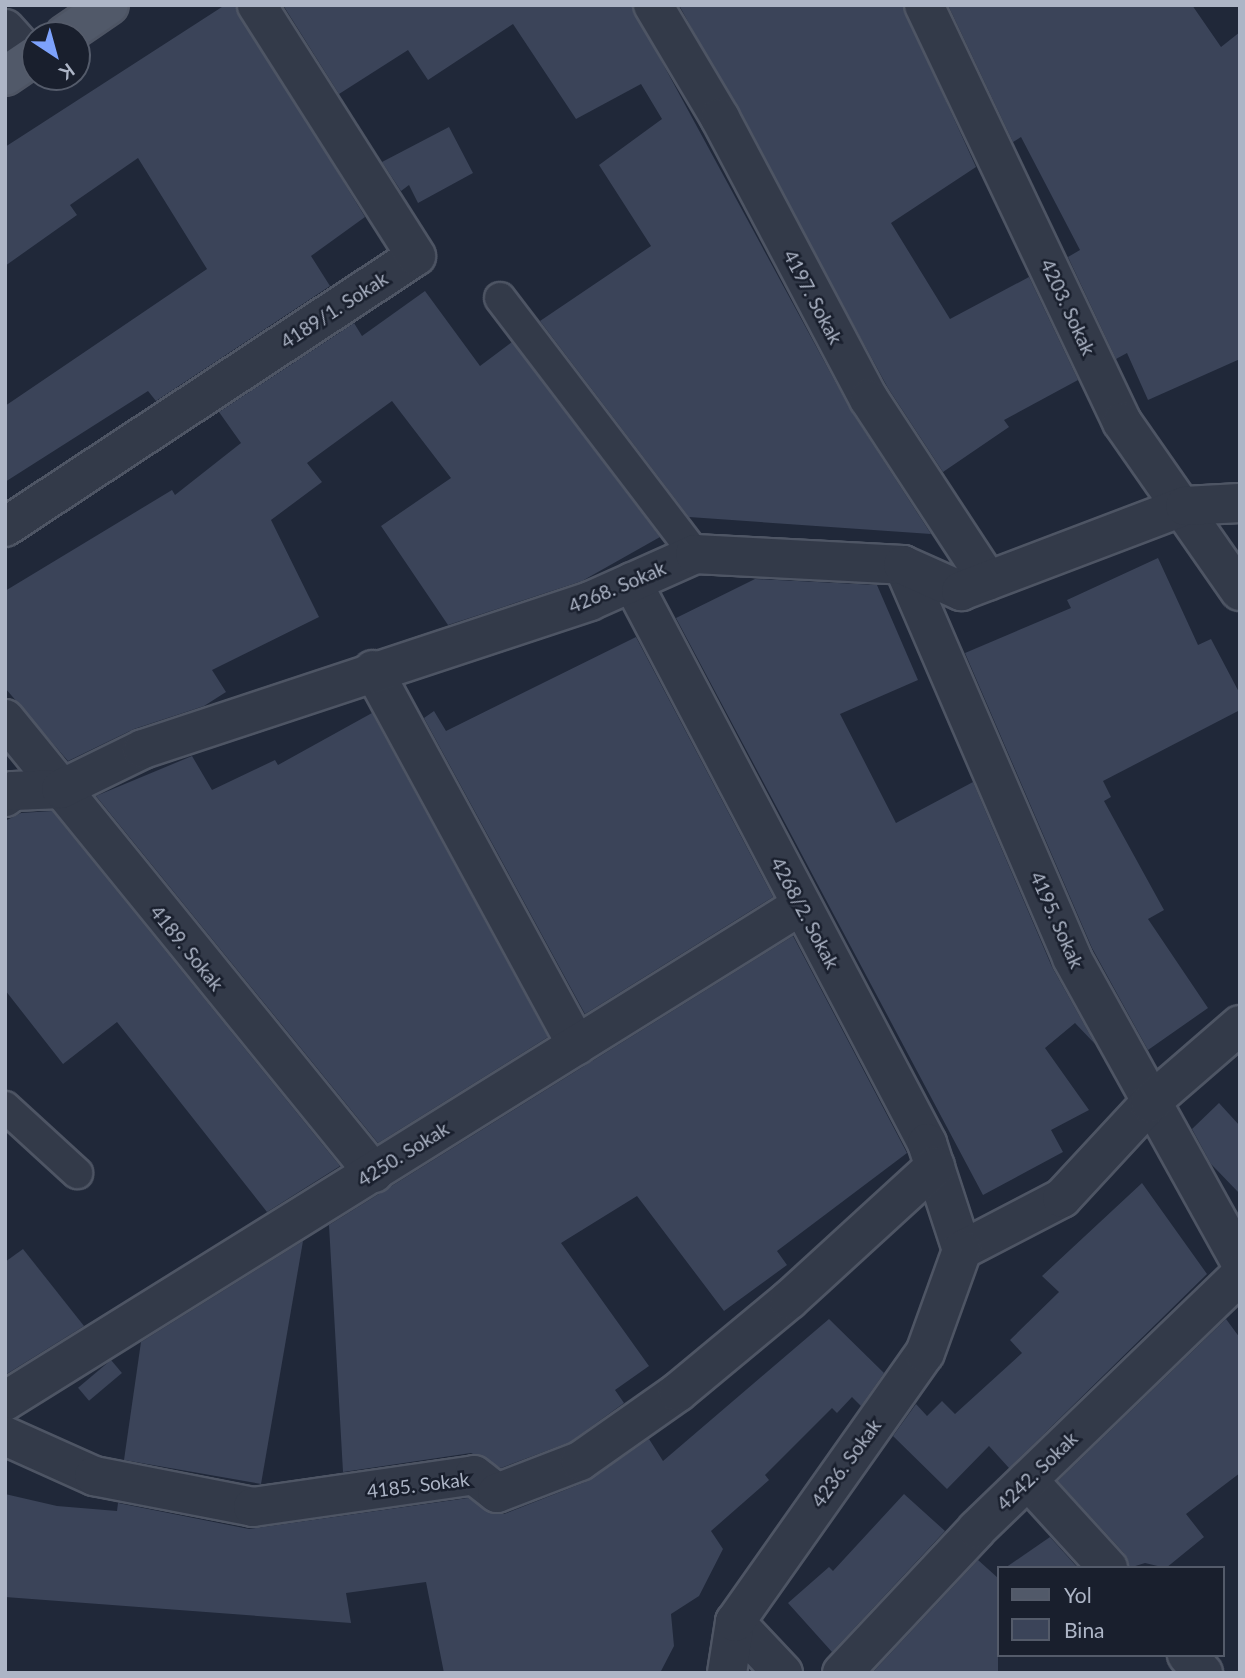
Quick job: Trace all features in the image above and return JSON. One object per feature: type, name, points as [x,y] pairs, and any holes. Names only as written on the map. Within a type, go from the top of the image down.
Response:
[{"type":"main road","points":[[86,21],[109,5]]},
{"type":"street","name":"4189/1. Sokak","points":[[5,527],[416,256],[257,5]]},
{"type":"street","name":"4197. Sokak","points":[[653,5],[720,118],[869,399],[988,581]]},
{"type":"street","name":"4203. Sokak","points":[[928,7],[1122,422],[1185,506],[1240,592]]},
{"type":"street","points":[[5,29],[21,58]]},
{"type":"street","name":"4268. Sokak","points":[[5,797],[13,791],[61,789],[143,749],[632,582],[695,554],[902,565],[961,591],[1185,506],[1240,503]]},
{"type":"street","name":"4195. Sokak","points":[[902,565],[1072,958],[1240,1261]]},
{"type":"street","name":"4268/2. Sokak","points":[[632,582],[934,1166],[962,1251]]},
{"type":"street","points":[[373,670],[577,1045]]},
{"type":"street","name":"4189. Sokak","points":[[5,719],[373,1173]]},
{"type":"street","name":"4250. Sokak","points":[[5,1401],[800,906]]},
{"type":"street","points":[[962,1251],[1062,1198],[1150,1103],[1240,1025]]},
{"type":"street","name":"4185. Sokak","points":[[5,1436],[94,1476],[253,1507],[474,1475],[497,1493],[580,1461],[678,1392],[789,1300],[934,1166]]},
{"type":"street","name":"4236. Sokak","points":[[727,1673],[735,1622],[925,1353],[962,1251]]},
{"type":"street","name":"4242. Sokak","points":[[842,1673],[1028,1480],[1240,1275]]},
{"type":"street","points":[[1028,1480],[1106,1566]]},
{"type":"street","points":[[735,1622],[783,1673]]},
{"type":"street","points":[[1189,1657],[1203,1673]]},
{"type":"lane","points":[[500,298],[695,554]]},
{"type":"lane","points":[[5,1108],[77,1173]]},
{"type":"building","points":[[225,5],[235,5],[365,217],[311,256],[330,286],[156,401],[148,391],[5,482],[5,406],[207,269],[138,158],[70,205],[77,215],[5,266],[5,147]]},
{"type":"building","points":[[283,5],[631,5],[850,409],[931,534],[689,517],[540,321],[651,246],[599,165],[662,119],[641,84],[576,119],[513,24],[428,80],[408,50],[339,94]]},
{"type":"building","points":[[679,5],[902,5],[976,167],[891,223],[950,319],[1029,277],[1078,380],[1004,420],[1009,427],[943,472],[888,388]]},
{"type":"building","points":[[948,5],[1192,5],[1221,47],[1240,32],[1240,359],[1148,400],[1127,353],[1116,359],[1068,257],[1080,250],[1021,137],[1013,142]]},
{"type":"building","points":[[449,127],[473,173],[418,203],[409,185],[401,191],[382,162]]},
{"type":"building","points":[[425,291],[480,366],[512,342],[660,537],[582,581],[448,625],[381,526],[451,478],[392,401],[307,463],[322,482],[271,520],[319,617],[212,670],[226,692],[204,706],[134,729],[68,761],[5,688],[5,591],[172,490],[175,495],[241,443],[219,412],[354,323],[362,336]]},
{"type":"building","points":[[1158,558],[1198,645],[1211,639],[1240,694],[1240,710],[1103,781],[1111,797],[1104,801],[1164,910],[1148,919],[1208,1008],[1148,1050],[1092,948],[965,653],[1071,608],[1067,600]]},
{"type":"building","points":[[755,579],[877,585],[918,680],[840,714],[896,823],[973,782],[1052,967],[1095,1044],[1075,1023],[1045,1048],[1089,1110],[1051,1130],[1063,1152],[983,1195],[676,618]]},
{"type":"building","points":[[636,637],[773,897],[585,1014],[424,718],[434,711],[446,731]]},
{"type":"building","points":[[372,713],[548,1037],[378,1143],[96,796],[192,756],[212,790],[275,760],[278,765]]},
{"type":"building","points":[[52,811],[340,1166],[267,1212],[117,1022],[63,1064],[5,990],[5,821],[21,813]]},
{"type":"building","points":[[793,936],[907,1153],[777,1251],[787,1265],[724,1311],[637,1196],[561,1243],[649,1366],[615,1390],[624,1403],[570,1442],[501,1468],[471,1453],[343,1472],[329,1225]]},
{"type":"building","points":[[1219,1103],[1240,1126],[1240,1194],[1211,1164],[1192,1129]]},
{"type":"building","points":[[1142,1183],[1207,1274],[1009,1468],[989,1446],[947,1489],[893,1436],[916,1404],[927,1416],[942,1401],[955,1414],[1022,1353],[1010,1340],[1059,1292],[1042,1276]]},
{"type":"building","points":[[303,1241],[261,1484],[124,1460],[141,1342]]},
{"type":"building","points":[[23,1249],[84,1326],[5,1375],[5,1262]]},
{"type":"building","points":[[829,1319],[884,1373],[861,1406],[852,1397],[837,1413],[832,1408],[765,1475],[769,1480],[711,1531],[723,1549],[699,1596],[671,1614],[674,1646],[660,1673],[444,1673],[426,1582],[346,1593],[351,1623],[5,1597],[5,1494],[57,1506],[117,1511],[118,1503],[249,1529],[468,1498],[493,1514],[504,1514],[588,1481],[649,1439],[663,1461]]},
{"type":"building","points":[[1226,1319],[1240,1338],[1240,1473],[1186,1514],[1204,1537],[1168,1566],[1145,1563],[1128,1566],[1124,1553],[1058,1481]]},
{"type":"building","points":[[111,1360],[122,1373],[89,1401],[78,1388]]},
{"type":"building","points":[[904,1494],[945,1531],[832,1652],[788,1603],[829,1567],[833,1571]]},
{"type":"building","points":[[1050,1537],[1076,1566],[1008,1566]]},
{"type":"building","points":[[978,1560],[996,1576],[998,1673],[872,1673]]}]
